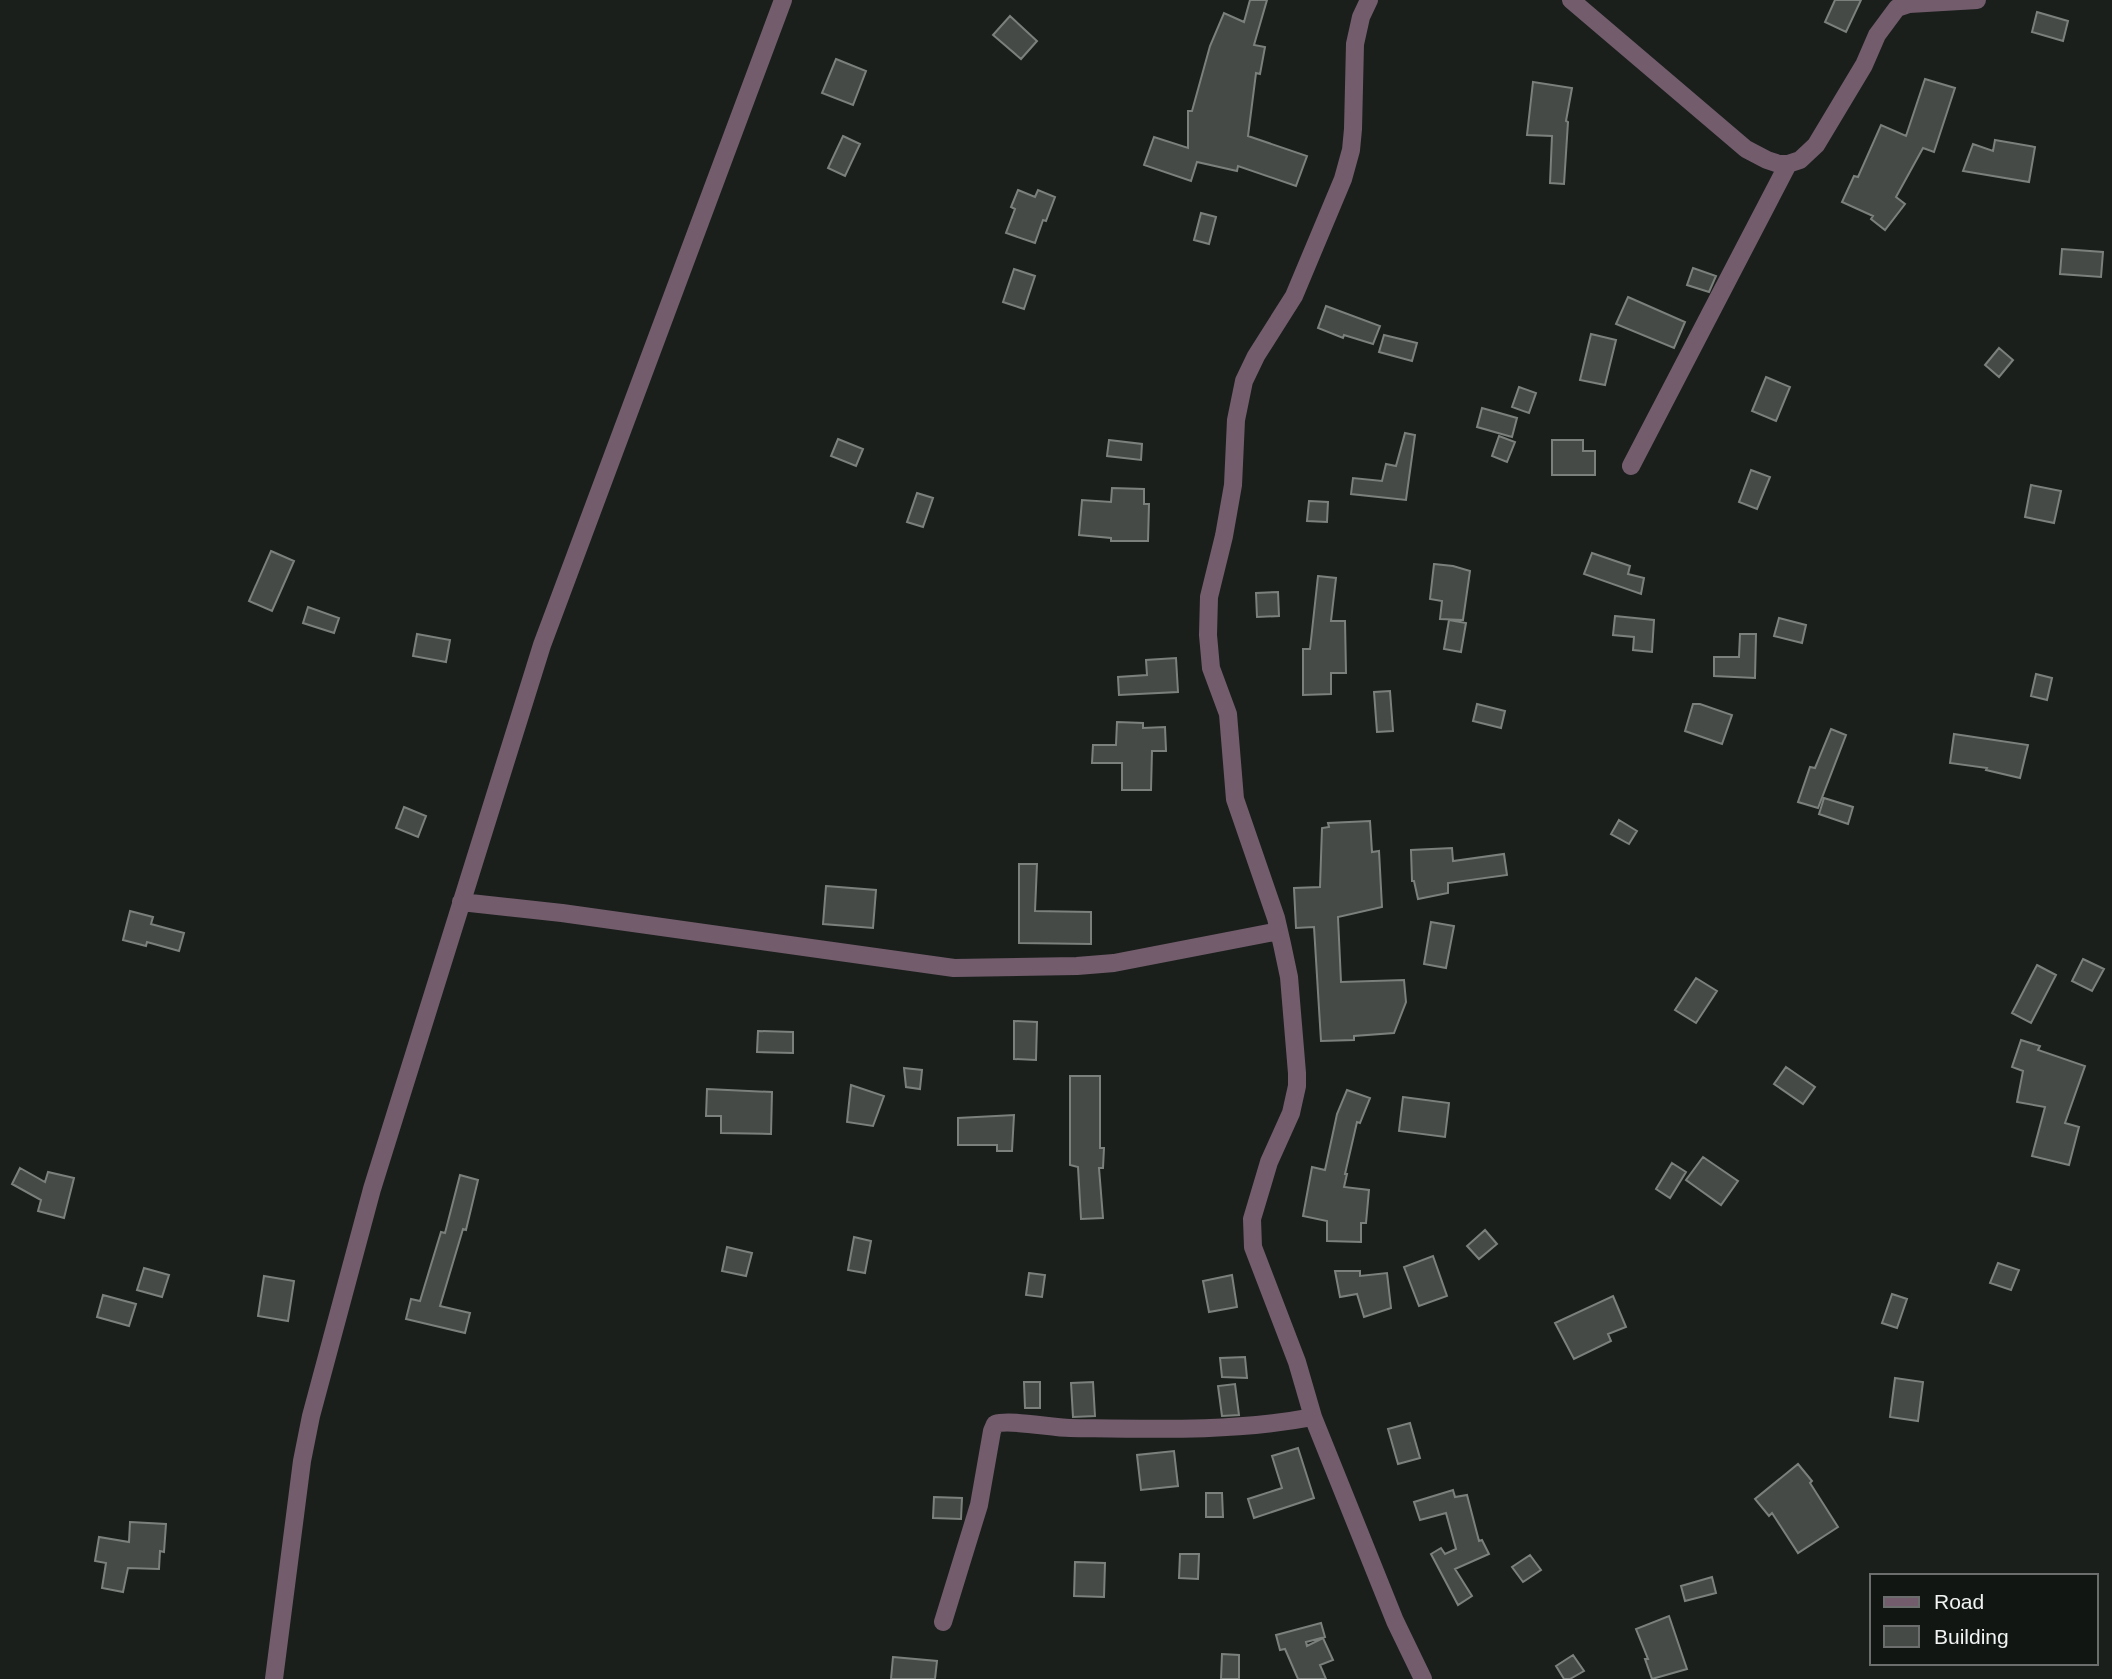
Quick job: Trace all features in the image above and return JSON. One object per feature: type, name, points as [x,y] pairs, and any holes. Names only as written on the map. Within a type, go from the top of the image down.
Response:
[{"type":"street","points":[[274,1679],[302,1461],[314,1403],[372,1189],[542,645],[783,0]]},
{"type":"street","points":[[1370,0],[1361,17],[1354,44],[1353,129],[1351,150],[1343,179],[1294,296],[1261,347],[1244,380],[1236,421],[1233,485],[1209,597],[1210,659],[1212,673],[1223,695],[1228,714],[1235,799],[1279,932],[1289,977],[1297,1086],[1291,1113],[1269,1162],[1254,1210],[1250,1230],[1255,1259],[1297,1362],[1313,1417],[1395,1621],[1423,1679]]},
{"type":"street","points":[[1571,0],[1746,149],[1768,160],[1788,164],[1800,160],[1816,145],[1864,65],[1877,35],[1897,8],[1909,4],[1977,0]]},
{"type":"street","points":[[1631,466],[1788,164]]},
{"type":"street","points":[[461,902],[954,968],[1077,967],[1114,963],[1279,932]]},
{"type":"street","points":[[943,1622],[979,1505],[995,1424],[1012,1422],[1068,1428],[1245,1427],[1313,1417]]},
{"type":"building","points":[[1250,0],[1267,0],[1254,45],[1265,47],[1260,74],[1256,73],[1248,136],[1307,156],[1296,186],[1238,166],[1237,171],[1197,162],[1191,181],[1144,165],[1154,137],[1188,148],[1188,111],[1192,111],[1210,46],[1224,13],[1244,22]]},
{"type":"building","points":[[1835,0],[1861,0],[1846,32],[1825,22]]},
{"type":"building","points":[[2037,12],[2068,21],[2063,41],[2032,32]]},
{"type":"building","points":[[1010,16],[1037,41],[1021,59],[993,35]]},
{"type":"building","points":[[836,59],[866,71],[853,105],[822,93]]},
{"type":"building","points":[[1925,79],[1955,88],[1934,152],[1923,148],[1896,197],[1905,204],[1885,230],[1871,219],[1873,216],[1842,202],[1854,176],[1858,177],[1881,125],[1906,136]]},
{"type":"building","points":[[1533,82],[1572,88],[1566,121],[1564,184],[1550,183],[1552,136],[1527,135]]},
{"type":"building","points":[[843,136],[860,144],[845,176],[828,168]]},
{"type":"building","points":[[1995,140],[2035,147],[2029,182],[1963,171],[1973,144],[1993,151]]},
{"type":"building","points":[[1018,190],[1035,197],[1038,190],[1055,197],[1035,243],[1006,233],[1015,209],[1011,207]]},
{"type":"building","points":[[1201,213],[1216,217],[1209,244],[1194,240]]},
{"type":"building","points":[[2062,249],[2103,252],[2101,277],[2060,274]]},
{"type":"building","points":[[1693,268],[1716,276],[1709,292],[1687,285]]},
{"type":"building","points":[[1014,269],[1035,276],[1024,309],[1003,302]]},
{"type":"building","points":[[1628,297],[1685,322],[1674,348],[1616,324]]},
{"type":"building","points":[[1326,306],[1380,326],[1373,344],[1344,335],[1343,338],[1318,328]]},
{"type":"building","points":[[1591,334],[1616,340],[1605,385],[1580,380]]},
{"type":"building","points":[[1384,335],[1417,343],[1412,361],[1379,352]]},
{"type":"building","points":[[1999,348],[2013,360],[1999,377],[1985,365]]},
{"type":"building","points":[[1766,377],[1790,387],[1776,421],[1752,411]]},
{"type":"building","points":[[1519,387],[1536,393],[1529,413],[1512,407]]},
{"type":"building","points":[[1482,408],[1517,418],[1512,437],[1477,427]]},
{"type":"building","points":[[1405,433],[1415,435],[1406,500],[1351,494],[1353,478],[1382,481],[1386,464],[1396,466]]},
{"type":"building","points":[[1499,436],[1515,442],[1507,462],[1492,456]]},
{"type":"building","points":[[838,439],[863,449],[856,466],[831,456]]},
{"type":"building","points":[[1109,440],[1142,444],[1141,460],[1107,456]]},
{"type":"building","points":[[1552,440],[1583,440],[1583,451],[1595,451],[1595,475],[1552,475]]},
{"type":"building","points":[[1751,470],[1770,477],[1757,509],[1739,502]]},
{"type":"building","points":[[2031,485],[2061,491],[2054,523],[2025,517]]},
{"type":"building","points":[[1112,488],[1144,489],[1144,504],[1149,504],[1148,541],[1111,541],[1111,538],[1079,535],[1082,500],[1111,502]]},
{"type":"building","points":[[917,493],[933,498],[923,527],[907,522]]},
{"type":"building","points":[[1309,501],[1328,502],[1327,522],[1307,521]]},
{"type":"building","points":[[271,551],[294,561],[272,611],[249,601]]},
{"type":"building","points":[[1592,553],[1630,566],[1628,574],[1644,578],[1641,594],[1584,574]]},
{"type":"building","points":[[1434,564],[1470,571],[1463,620],[1440,619],[1442,601],[1430,599]]},
{"type":"building","points":[[1318,576],[1336,578],[1331,621],[1345,621],[1346,673],[1331,673],[1331,694],[1303,695],[1303,649],[1310,649]]},
{"type":"building","points":[[1278,592],[1279,616],[1257,617],[1256,593]]},
{"type":"building","points":[[308,607],[339,618],[334,633],[303,623]]},
{"type":"building","points":[[1615,616],[1654,620],[1652,652],[1633,650],[1634,637],[1613,635]]},
{"type":"building","points":[[1779,618],[1806,625],[1802,643],[1774,636]]},
{"type":"building","points":[[1449,620],[1466,623],[1461,652],[1444,649]]},
{"type":"building","points":[[417,634],[450,640],[446,662],[413,656]]},
{"type":"building","points":[[1740,634],[1756,634],[1755,678],[1714,676],[1714,657],[1739,657]]},
{"type":"building","points":[[1176,658],[1178,692],[1119,695],[1118,677],[1147,675],[1146,660]]},
{"type":"building","points":[[2036,674],[2052,678],[2047,700],[2031,696]]},
{"type":"building","points":[[1390,691],[1393,731],[1377,732],[1374,692]]},
{"type":"building","points":[[1477,704],[1505,711],[1501,728],[1473,721]]},
{"type":"building","points":[[1693,704],[1732,715],[1722,744],[1685,731]]},
{"type":"building","points":[[1117,722],[1143,723],[1143,728],[1165,727],[1166,751],[1152,751],[1151,790],[1122,790],[1122,763],[1092,763],[1093,745],[1116,745]]},
{"type":"building","points":[[1831,729],[1846,735],[1818,808],[1798,802],[1810,767],[1815,768]]},
{"type":"building","points":[[1954,734],[2028,745],[2020,778],[1986,770],[1987,768],[1950,763]]},
{"type":"building","points":[[1824,798],[1853,807],[1848,824],[1819,814]]},
{"type":"building","points":[[404,807],[426,816],[418,837],[396,828]]},
{"type":"building","points":[[1619,820],[1637,831],[1629,844],[1611,834]]},
{"type":"building","points":[[1370,821],[1372,852],[1379,851],[1382,907],[1338,917],[1341,982],[1404,980],[1406,1002],[1394,1033],[1354,1036],[1354,1040],[1321,1041],[1314,927],[1296,928],[1294,888],[1320,887],[1322,828],[1329,827],[1328,823]]},
{"type":"building","points":[[1452,848],[1453,861],[1504,854],[1507,875],[1448,883],[1448,893],[1418,899],[1412,881],[1411,850]]},
{"type":"building","points":[[1019,864],[1037,864],[1035,911],[1091,912],[1091,944],[1019,943]]},
{"type":"building","points":[[826,886],[876,890],[873,928],[823,924]]},
{"type":"building","points":[[130,911],[153,917],[151,924],[184,933],[179,951],[147,942],[146,946],[123,940]]},
{"type":"building","points":[[1431,922],[1454,926],[1446,968],[1424,964]]},
{"type":"building","points":[[2083,959],[2104,969],[2092,991],[2072,981]]},
{"type":"building","points":[[2037,965],[2056,975],[2031,1023],[2012,1013]]},
{"type":"building","points":[[1696,978],[1717,991],[1696,1023],[1675,1010]]},
{"type":"building","points":[[1014,1021],[1037,1022],[1036,1060],[1014,1059]]},
{"type":"building","points":[[758,1031],[793,1032],[793,1053],[757,1052]]},
{"type":"building","points":[[2021,1040],[2040,1046],[2038,1050],[2085,1066],[2065,1123],[2079,1127],[2069,1165],[2032,1156],[2045,1107],[2017,1102],[2023,1071],[2012,1067]]},
{"type":"building","points":[[1786,1067],[1815,1087],[1803,1104],[1774,1084]]},
{"type":"building","points":[[904,1068],[922,1070],[920,1089],[906,1087]]},
{"type":"building","points":[[1070,1076],[1100,1076],[1100,1148],[1104,1148],[1103,1168],[1099,1168],[1103,1218],[1081,1219],[1078,1167],[1070,1165]]},
{"type":"building","points":[[851,1085],[884,1096],[873,1126],[847,1122]]},
{"type":"building","points":[[707,1089],[772,1092],[771,1134],[721,1133],[721,1116],[706,1116]]},
{"type":"building","points":[[1347,1090],[1370,1098],[1360,1123],[1357,1122],[1344,1187],[1369,1190],[1366,1223],[1361,1223],[1361,1242],[1327,1241],[1327,1221],[1303,1216],[1312,1167],[1325,1170],[1337,1114]]},
{"type":"building","points":[[1403,1097],[1449,1103],[1445,1137],[1399,1131]]},
{"type":"building","points":[[1014,1115],[1012,1151],[997,1151],[997,1145],[958,1145],[958,1118]]},
{"type":"building","points":[[1703,1157],[1738,1181],[1721,1205],[1686,1180]]},
{"type":"building","points":[[1672,1163],[1686,1172],[1670,1198],[1656,1189]]},
{"type":"building","points":[[20,1168],[45,1182],[48,1172],[74,1178],[64,1218],[38,1211],[41,1200],[12,1184]]},
{"type":"building","points":[[460,1175],[478,1180],[466,1230],[463,1229],[440,1306],[470,1313],[465,1333],[406,1319],[411,1299],[420,1301],[441,1232],[445,1233]]},
{"type":"building","points":[[1485,1230],[1497,1244],[1479,1259],[1467,1246]]},
{"type":"building","points":[[854,1237],[871,1241],[865,1273],[848,1270]]},
{"type":"building","points":[[727,1247],[752,1253],[746,1276],[722,1271]]},
{"type":"building","points":[[1433,1256],[1447,1296],[1419,1306],[1404,1267]]},
{"type":"building","points":[[1998,1263],[2019,1270],[2011,1290],[1990,1283]]},
{"type":"building","points":[[144,1268],[169,1275],[162,1297],[137,1290]]},
{"type":"building","points":[[1335,1271],[1360,1271],[1360,1276],[1387,1273],[1391,1308],[1364,1317],[1357,1294],[1340,1297]]},
{"type":"building","points":[[1029,1273],[1045,1275],[1042,1297],[1026,1295]]},
{"type":"building","points":[[1232,1275],[1237,1307],[1209,1312],[1203,1281]]},
{"type":"building","points":[[264,1276],[294,1281],[288,1321],[258,1316]]},
{"type":"building","points":[[1892,1294],[1907,1299],[1897,1328],[1882,1323]]},
{"type":"building","points":[[103,1295],[136,1304],[129,1326],[97,1317]]},
{"type":"building","points":[[1613,1296],[1626,1327],[1608,1334],[1611,1341],[1574,1359],[1555,1323]]},
{"type":"building","points":[[1245,1357],[1247,1378],[1222,1377],[1220,1358]]},
{"type":"building","points":[[1895,1378],[1923,1382],[1918,1421],[1890,1417]]},
{"type":"building","points":[[1024,1382],[1040,1382],[1040,1408],[1025,1408]]},
{"type":"building","points":[[1093,1382],[1095,1416],[1073,1417],[1071,1383]]},
{"type":"building","points":[[1235,1384],[1239,1415],[1222,1416],[1218,1386]]},
{"type":"building","points":[[1410,1423],[1420,1458],[1398,1464],[1388,1429]]},
{"type":"building","points":[[1298,1448],[1314,1498],[1254,1518],[1248,1499],[1282,1488],[1272,1456]]},
{"type":"building","points":[[1174,1451],[1178,1486],[1141,1490],[1137,1455]]},
{"type":"building","points":[[1798,1464],[1812,1481],[1810,1483],[1838,1527],[1798,1553],[1772,1513],[1769,1516],[1755,1499]]},
{"type":"building","points":[[1453,1490],[1455,1497],[1467,1495],[1479,1541],[1482,1540],[1489,1554],[1455,1569],[1472,1596],[1458,1605],[1431,1554],[1441,1548],[1445,1554],[1456,1549],[1446,1513],[1420,1520],[1414,1502]]},
{"type":"building","points":[[1206,1493],[1222,1493],[1223,1517],[1206,1517]]},
{"type":"building","points":[[934,1497],[962,1498],[961,1519],[933,1518]]},
{"type":"building","points":[[130,1522],[166,1524],[164,1552],[160,1551],[159,1569],[128,1568],[123,1592],[102,1588],[106,1563],[95,1561],[99,1537],[129,1542]]},
{"type":"building","points":[[1180,1554],[1199,1554],[1198,1579],[1179,1578]]},
{"type":"building","points":[[1530,1555],[1541,1570],[1523,1582],[1512,1567]]},
{"type":"building","points":[[1075,1562],[1105,1563],[1104,1597],[1074,1596]]},
{"type":"building","points":[[1712,1577],[1716,1593],[1685,1601],[1681,1586]]},
{"type":"building","points":[[1669,1616],[1687,1669],[1652,1679],[1645,1659],[1648,1659],[1636,1629]]},
{"type":"building","points":[[1321,1623],[1325,1637],[1306,1642],[1307,1646],[1323,1638],[1333,1660],[1320,1665],[1326,1679],[1298,1679],[1285,1649],[1280,1650],[1276,1635]]},
{"type":"building","points":[[1222,1654],[1239,1655],[1239,1679],[1221,1679]]},
{"type":"building","points":[[1573,1655],[1584,1671],[1570,1679],[1564,1679],[1556,1666]]},
{"type":"building","points":[[893,1657],[937,1661],[935,1679],[891,1679]]}]
